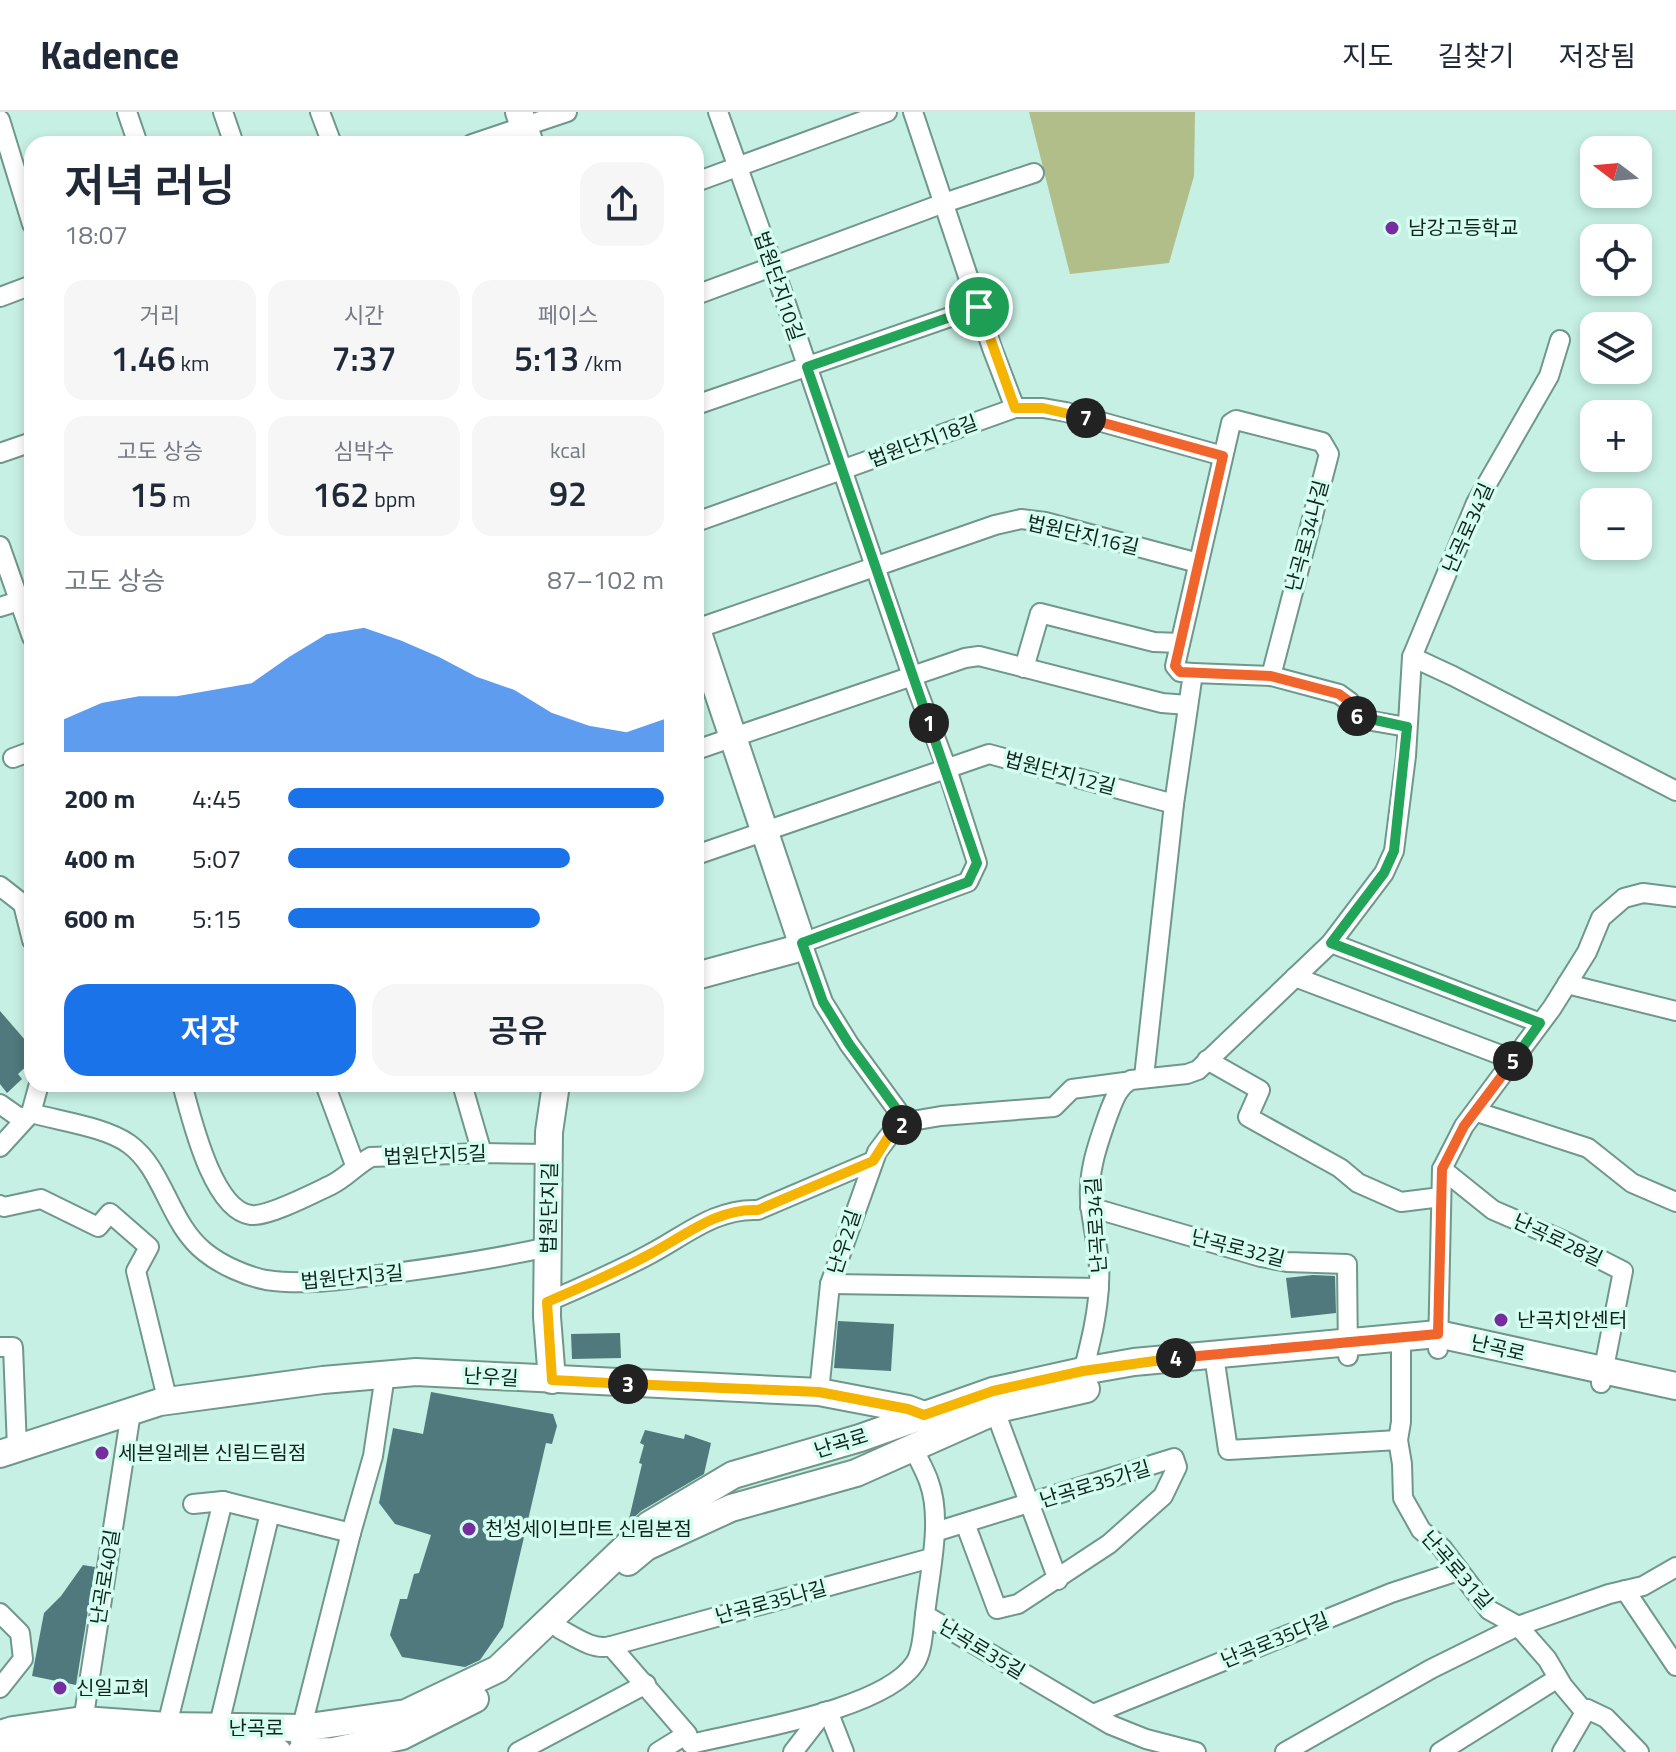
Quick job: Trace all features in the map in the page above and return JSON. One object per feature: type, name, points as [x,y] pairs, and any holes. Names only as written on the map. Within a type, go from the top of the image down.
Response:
[{"type":"main road","points":[[704,652],[802,943],[792,950],[704,974]]},
{"type":"main road","name":"법원단지길","points":[[552,1380],[547,1302],[549,1154],[555,1092]]},
{"type":"main road","name":"난곡로","points":[[0,1734],[13,1730],[111,1742],[164,1736],[299,1744],[334,1751],[402,1736],[506,1683],[610,1578],[646,1547],[731,1508],[856,1473],[995,1411],[1134,1362],[1438,1341],[1602,1377],[1676,1399]]},
{"type":"main road","name":"난곡로","points":[[299,1744],[406,1713],[498,1669],[649,1525],[733,1475],[860,1438],[993,1391],[1216,1369],[1348,1348]]},
{"type":"main road","name":"난우길","points":[[8,1451],[168,1402],[292,1383],[416,1372],[819,1392],[908,1409],[953,1429]]},
{"type":"main road","name":"난곡로","points":[[1602,1377],[1676,1386]]},
{"type":"main road","name":"난곡로","points":[[215,1739],[278,1752]]},
{"type":"main road","name":"난곡로","points":[[0,1752],[14,1747],[78,1740]]},
{"type":"street","points":[[127,112],[135,136]]},
{"type":"street","points":[[223,112],[231,136]]},
{"type":"street","points":[[320,112],[329,136]]},
{"type":"street","points":[[497,136],[567,112]]},
{"type":"street","name":"법원단지10길","points":[[718,112],[977,863],[968,882],[802,943]]},
{"type":"street","points":[[704,179],[887,112]]},
{"type":"street","points":[[913,112],[1015,408]]},
{"type":"street","points":[[0,120],[24,198]]},
{"type":"street","points":[[704,292],[1034,173]]},
{"type":"street","points":[[0,297],[24,288]]},
{"type":"street","points":[[704,402],[979,307]]},
{"type":"street","name":"난곡로34길","points":[[1081,1381],[1099,1288],[1100,1265],[1090,1207],[1094,1153],[1114,1098],[1125,1082],[1198,1070],[1331,943],[1384,873],[1394,851],[1412,657],[1476,503],[1549,376],[1560,340]]},
{"type":"street","name":"법원단지18길","points":[[704,519],[1015,408],[1066,412],[1223,456]]},
{"type":"street","name":"난곡로34나길","points":[[1193,673],[1180,672],[1175,666],[1231,423],[1236,420],[1322,442],[1329,454],[1271,676]]},
{"type":"street","points":[[0,453],[24,445]]},
{"type":"street","name":"법원단지16길","points":[[704,625],[995,525],[1021,519],[1073,529],[1198,563]]},
{"type":"street","points":[[0,546],[24,615]]},
{"type":"street","points":[[0,607],[19,601]]},
{"type":"street","points":[[1024,668],[1040,613],[1154,642],[1180,643]]},
{"type":"street","points":[[704,747],[965,658],[979,656],[1162,703],[1188,705]]},
{"type":"street","points":[[1412,657],[1676,791]]},
{"type":"street","points":[[1144,1077],[1174,804],[1193,673],[1271,676],[1339,694],[1350,702],[1355,715],[1407,727]]},
{"type":"street","points":[[13,758],[24,754]]},
{"type":"street","name":"법원단지12길","points":[[765,832],[989,754],[1174,804]]},
{"type":"street","points":[[704,852],[765,832]]},
{"type":"street","points":[[0,886],[24,908]]},
{"type":"street","points":[[1438,1341],[1442,1169],[1464,1126],[1567,984],[1587,952],[1601,918],[1624,898],[1643,893],[1676,897]]},
{"type":"street","points":[[802,943],[823,1002],[849,1044],[906,1122],[941,1116],[1054,1107],[1072,1089],[1125,1082]]},
{"type":"street","points":[[1331,943],[1540,1023]]},
{"type":"street","points":[[1295,977],[1514,1060]]},
{"type":"street","points":[[1567,984],[1676,1011]]},
{"type":"street","points":[[1207,1060],[1260,1090],[1248,1117],[1340,1168],[1358,1183],[1401,1202],[1441,1197]]},
{"type":"street","points":[[0,1147],[28,1116],[36,1092]]},
{"type":"street","name":"법원단지5길","points":[[185,1092],[212,1175],[238,1211],[253,1216],[333,1185],[348,1175],[355,1165],[371,1157],[549,1154]]},
{"type":"street","points":[[328,1092],[355,1165]]},
{"type":"street","points":[[464,1092],[482,1153]]},
{"type":"street","name":"법원단지3길","points":[[0,1104],[17,1116],[115,1136],[130,1144],[157,1179],[175,1218],[204,1252],[232,1268],[262,1279],[306,1282],[352,1279],[466,1264],[548,1247]]},
{"type":"street","points":[[1477,1112],[1588,1148],[1632,1183],[1676,1202]]},
{"type":"street","name":"난우2길","points":[[819,1392],[830,1284],[873,1161],[889,1136],[906,1122]]},
{"type":"street","points":[[547,1302],[649,1254],[714,1218],[738,1209],[758,1210],[873,1161]]},
{"type":"street","name":"난곡로28길","points":[[1442,1169],[1493,1210],[1623,1271],[1602,1377]]},
{"type":"street","points":[[0,1205],[4,1207],[41,1199],[98,1227],[110,1213],[149,1247],[136,1271],[168,1402]]},
{"type":"street","name":"난곡로32길","points":[[1090,1207],[1261,1257],[1287,1262],[1347,1264],[1348,1348]]},
{"type":"street","points":[[830,1284],[1099,1288]]},
{"type":"street","name":"난곡로31길","points":[[1401,1344],[1398,1440],[1403,1498],[1421,1530],[1442,1548],[1489,1610],[1518,1626],[1547,1659],[1584,1711],[1587,1709],[1606,1718],[1639,1752]]},
{"type":"street","points":[[0,1347],[13,1347],[8,1451]]},
{"type":"street","points":[[1216,1369],[1228,1450],[1398,1440]]},
{"type":"street","points":[[299,1744],[373,1456],[381,1419],[385,1375]]},
{"type":"street","points":[[995,1411],[1030,1504]]},
{"type":"street","name":"난곡로40길","points":[[78,1740],[131,1412]]},
{"type":"street","name":"난곡로35길","points":[[913,1447],[930,1483],[935,1513],[925,1615],[1093,1714],[1146,1739],[1196,1752]]},
{"type":"street","name":"난곡로35가길","points":[[935,1532],[1174,1458],[1177,1467],[1163,1496],[1141,1517],[1109,1544],[1018,1604],[997,1609],[965,1523]]},
{"type":"street","points":[[193,1504],[223,1501],[351,1533]]},
{"type":"street","points":[[164,1736],[223,1501]]},
{"type":"street","name":"난곡로35가길","points":[[1030,1504],[1058,1580]]},
{"type":"street","name":"난곡로","points":[[215,1739],[270,1513]]},
{"type":"street","name":"난곡로35나길","points":[[611,1646],[931,1558]]},
{"type":"street","points":[[1285,1752],[1431,1669],[1518,1626],[1643,1586],[1676,1567]]},
{"type":"street","name":"난곡로35다길","points":[[1093,1714],[1391,1593],[1458,1571]]},
{"type":"street","points":[[1625,1590],[1676,1666]]},
{"type":"street","points":[[0,1613],[20,1633],[23,1659],[0,1688]]},
{"type":"street","points":[[560,1629],[585,1642],[604,1648],[611,1646],[687,1734],[691,1744],[826,1712],[894,1685],[918,1660],[925,1615]]},
{"type":"street","points":[[1440,1752],[1558,1678]]},
{"type":"street","points":[[518,1752],[646,1684]]},
{"type":"street","points":[[1562,1752],[1587,1709]]},
{"type":"street","points":[[793,1752],[826,1712]]},
{"type":"street","points":[[826,1712],[844,1752]]},
{"type":"street","points":[[658,1752],[687,1734]]},
{"type":"green space","points":[[1029,112],[1195,112],[1194,176],[1169,263],[1070,274]]},
{"type":"building","points":[[0,1011],[24,1039],[24,1068],[18,1074],[22,1079],[7,1093],[0,1084]]},
{"type":"building","points":[[1335,1276],[1336,1313],[1291,1318],[1286,1278]]},
{"type":"building","points":[[838,1321],[894,1324],[891,1371],[834,1368]]},
{"type":"building","points":[[620,1333],[621,1358],[572,1359],[571,1334]]},
{"type":"building","name":"천성세이브마트 신림본점","points":[[431,1392],[553,1414],[557,1426],[552,1444],[546,1443],[503,1627],[480,1660],[465,1667],[402,1657],[390,1635],[400,1599],[407,1599],[431,1535],[395,1524],[379,1503],[393,1428],[423,1434]]},
{"type":"building","points":[[645,1430],[684,1439],[685,1434],[711,1443],[704,1474],[641,1511],[628,1523],[642,1464],[639,1463],[644,1445],[640,1443]]},
{"type":"building","points":[[83,1565],[95,1567],[76,1685],[32,1676],[44,1613],[61,1596]]},
{"type":"place","name":"남강고등학교","points":[[1392,228]]},
{"type":"place","name":"난곡치안센터","points":[[1501,1320]]},
{"type":"place","name":"세븐일레븐 신림드림점","points":[[102,1453]]},
{"type":"place","name":"천성세이브마트 신림본점","points":[[469,1529]]},
{"type":"place","name":"신일교회","points":[[60,1688]]},
{"type":"route","points":[[979,307],[1015,408],[1066,412],[1223,456],[1175,666],[1180,672],[1271,676],[1339,694],[1350,702],[1355,715],[1366,720],[1407,727],[1394,851],[1384,873],[1331,943],[1540,1023],[1464,1126],[1442,1169],[1438,1334],[1134,1362],[993,1391],[924,1415],[908,1409],[819,1392],[552,1380],[547,1302],[649,1254],[714,1218],[738,1209],[758,1210],[873,1161],[889,1136],[906,1122],[849,1044],[823,1002],[802,943],[968,882],[977,863],[807,367],[979,307]]}]
